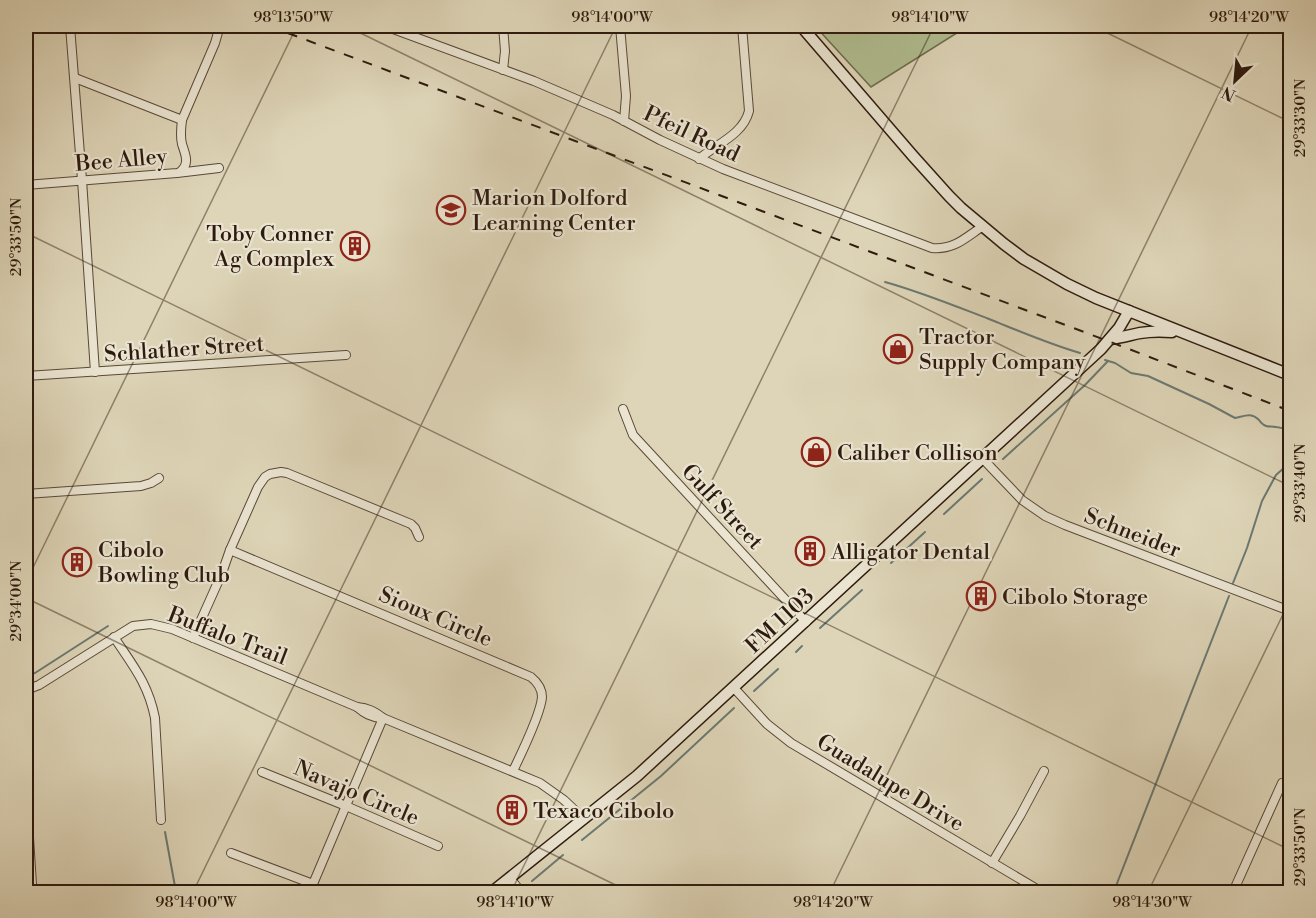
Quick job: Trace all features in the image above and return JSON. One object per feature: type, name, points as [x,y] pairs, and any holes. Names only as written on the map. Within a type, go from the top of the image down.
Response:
[{"type":"main road","points":[[801,26],[942,188],[1011,249],[1077,289],[1290,375]]},
{"type":"main road","name":"FM 1103","points":[[492,892],[637,776],[734,688],[1101,349],[1129,311]]},
{"type":"main road","points":[[1110,339],[1161,331],[1184,333]]},
{"type":"street","points":[[70,26],[95,372]]},
{"type":"street","points":[[181,171],[186,162],[182,144],[182,120],[219,29],[209,26]]},
{"type":"street","name":"Pfeil Road","points":[[385,26],[544,85],[624,121],[699,159],[932,248],[944,249],[955,245],[983,226]]},
{"type":"street","points":[[503,26],[505,51],[503,70]]},
{"type":"street","points":[[620,26],[626,96],[624,121]]},
{"type":"street","points":[[699,159],[734,134],[747,120],[749,111],[742,26]]},
{"type":"street","points":[[75,78],[182,120]]},
{"type":"street","name":"Bee Alley","points":[[26,185],[219,168]]},
{"type":"street","name":"Schlather Street","points":[[26,376],[346,355]]},
{"type":"street","name":"Gulf Street","points":[[623,409],[633,435],[806,622]]},
{"type":"street","name":"Schneider","points":[[982,458],[1022,500],[1045,516],[1290,611]]},
{"type":"street","points":[[193,638],[258,487],[266,477],[281,472],[287,473],[411,524],[419,537]]},
{"type":"street","points":[[26,494],[141,486],[159,478]]},
{"type":"street","name":"Sioux Circle","points":[[230,550],[531,677],[541,689],[542,697],[538,713],[513,771]]},
{"type":"street","name":"Buffalo Trail","points":[[26,690],[39,685],[133,626],[145,624],[164,627],[357,707],[367,708],[383,718],[513,771],[550,789],[584,819]]},
{"type":"street","points":[[114,638],[143,681],[152,702],[161,820]]},
{"type":"street","name":"Guadalupe Drive","points":[[734,688],[767,724],[791,743],[1040,892]]},
{"type":"street","points":[[231,853],[314,888],[383,718]]},
{"type":"street","points":[[992,863],[1044,771]]},
{"type":"street","name":"Navajo Circle","points":[[262,772],[438,846]]},
{"type":"street","points":[[1233,892],[1281,783]]},
{"type":"street","points":[[26,799],[32,892]]},
{"type":"street","points":[[510,878],[521,892]]},
{"type":"green space","points":[[815,26],[968,26],[871,87]]},
{"type":"waterway","points":[[885,282],[938,299],[1080,353]]},
{"type":"waterway","points":[[1105,360],[1131,373],[1148,376],[1235,418],[1251,415],[1266,426],[1290,429]]},
{"type":"waterway","points":[[1003,459],[1085,385],[1108,361]]},
{"type":"waterway","points":[[1233,583],[1262,501],[1276,475],[1285,467],[1290,454]]},
{"type":"waterway","points":[[944,514],[982,479]]},
{"type":"waterway","points":[[891,563],[925,532]]},
{"type":"waterway","points":[[820,628],[862,590]]},
{"type":"waterway","points":[[1116,886],[1229,596]]},
{"type":"waterway","points":[[28,668],[31,674],[35,673],[108,626]]},
{"type":"waterway","points":[[796,652],[802,646]]},
{"type":"waterway","points":[[754,691],[778,669]]},
{"type":"waterway","points":[[582,840],[661,776],[734,708]]},
{"type":"waterway","points":[[165,832],[176,892]]},
{"type":"waterway","points":[[532,881],[563,855]]},
{"type":"railway","points":[[269,26],[1290,411]]},
{"type":"railway","points":[[322,26],[332,29]]},
{"type":"place","name":"Marion Dolford Learning Center","points":[[451,210]]},
{"type":"place","name":"Toby Conner Ag Complex","points":[[355,246]]},
{"type":"place","name":"Tractor Supply Company","points":[[898,349]]},
{"type":"place","name":"Caliber Collison","points":[[816,452]]},
{"type":"place","name":"Alligator Dental","points":[[810,551]]},
{"type":"place","name":"Cibolo Bowling Club","points":[[77,562]]},
{"type":"place","name":"Cibolo Storage","points":[[981,596]]},
{"type":"place","name":"Texaco Cibolo","points":[[512,810]]}]
